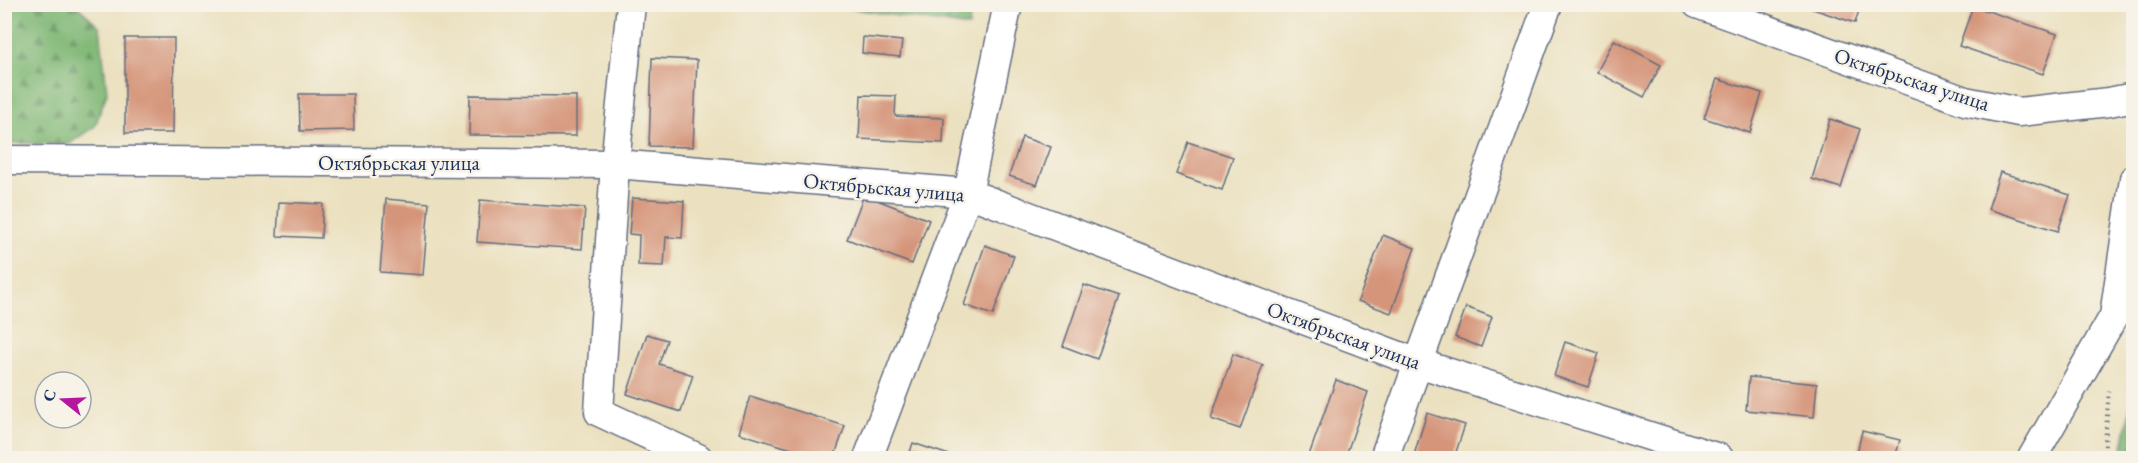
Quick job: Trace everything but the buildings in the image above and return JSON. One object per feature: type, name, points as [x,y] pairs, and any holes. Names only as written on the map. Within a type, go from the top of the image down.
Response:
[{"type":"street","points":[[632,4],[615,164],[599,412],[698,459]]},
{"type":"street","points":[[868,459],[968,193],[1008,4]]},
{"type":"street","points":[[1384,459],[1548,4]]},
{"type":"street","name":"Октябрьская улица","points":[[1697,4],[1965,101],[2019,112],[2109,102],[2133,97]]},
{"type":"street","name":"Октябрьская улица","points":[[4,160],[615,164],[968,193],[1418,363],[1719,459]]},
{"type":"street","points":[[2032,459],[2114,316],[2133,179]]},
{"type":"green space","points":[[16,5],[76,5],[100,27],[107,93],[95,126],[69,144],[11,143],[5,134],[5,40]]},
{"type":"green space","points":[[828,5],[971,5],[969,27]]},
{"type":"green space","points":[[2133,393],[2133,458],[2121,458]]}]
